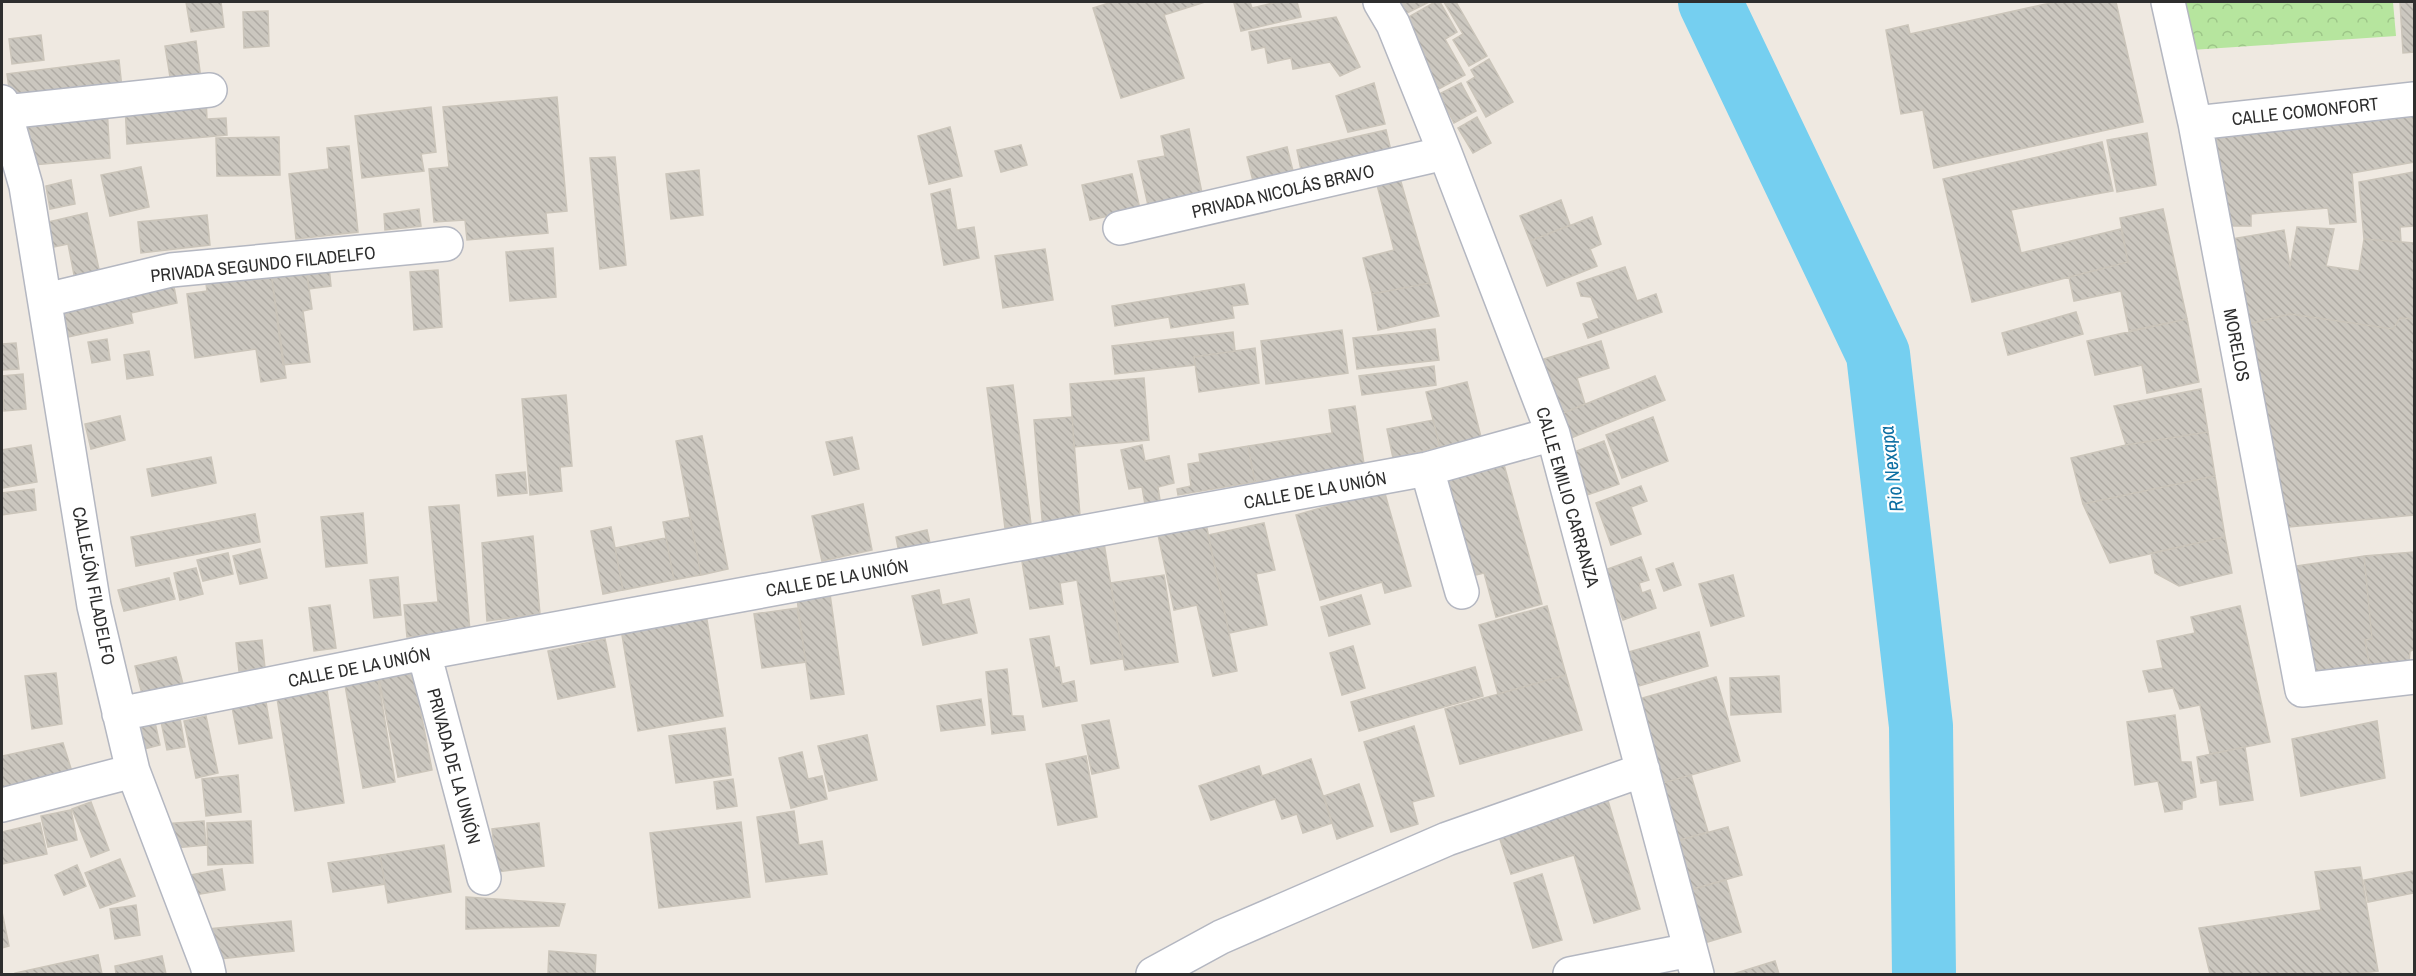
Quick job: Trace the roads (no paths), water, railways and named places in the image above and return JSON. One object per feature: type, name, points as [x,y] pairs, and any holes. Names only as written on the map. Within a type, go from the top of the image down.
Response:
[{"type":"street","name":"CALLE EMILIO CARRANZA","points":[[1380,2],[1393,24],[1445,153],[1552,434],[1694,962]]},
{"type":"street","name":"MORELOS","points":[[2168,2],[2195,123],[2302,690],[2415,677]]},
{"type":"street","points":[[3,107],[210,90]]},
{"type":"street","name":"CALLE COMONFORT","points":[[2195,123],[2415,99]]},
{"type":"street","name":"CALLEJÓN FILADELFO","points":[[3,107],[14,185],[46,300],[94,606],[132,771],[207,965],[208,975]]},
{"type":"street","name":"PRIVADA NICOLÁS BRAVO","points":[[1120,228],[1445,153]]},
{"type":"street","name":"PRIVADA SEGUNDO FILADELFO","points":[[46,300],[171,270],[446,244]]},
{"type":"street","name":"CALLE DE LA UNIÓN","points":[[119,714],[424,653],[1427,469],[1552,434]]},
{"type":"street","points":[[1427,469],[1462,592]]},
{"type":"street","name":"PRIVADA DE LA UNIÓN","points":[[424,653],[484,878]]},
{"type":"street","points":[[1153,975],[1221,937],[1447,839],[1643,770]]},
{"type":"street","points":[[2,805],[132,771]]},
{"type":"street","points":[[1570,975],[1694,962]]},
{"type":"waterway","name":"Rio Nexapa","points":[[1710,2],[1878,354],[1921,726],[1924,974]]}]
